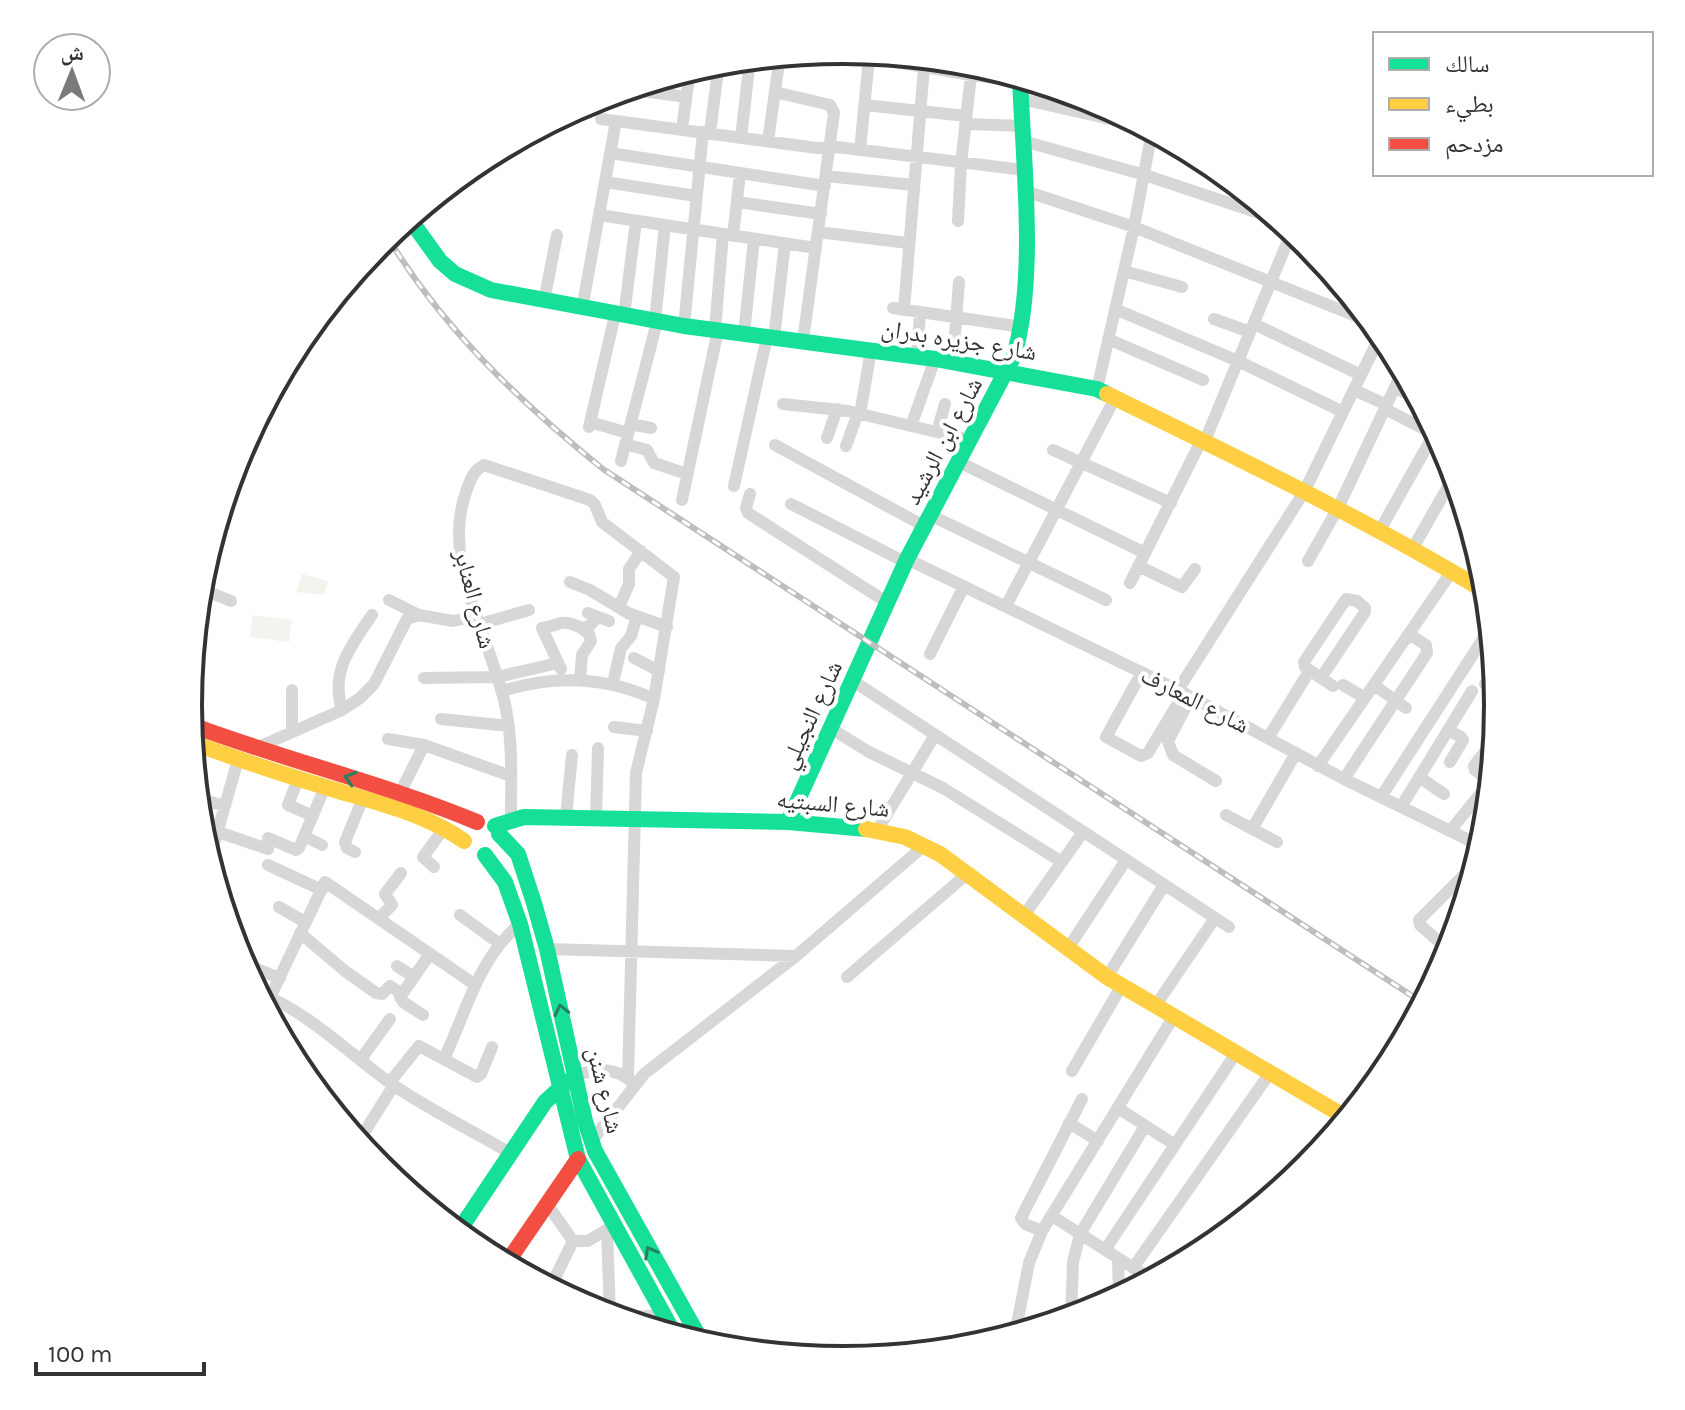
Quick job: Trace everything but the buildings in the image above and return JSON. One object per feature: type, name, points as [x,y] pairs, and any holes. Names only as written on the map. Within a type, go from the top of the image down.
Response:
[{"type":"street","points":[[860,150],[868,65]]},
{"type":"street","points":[[768,141],[778,67]]},
{"type":"street","points":[[924,69],[899,309],[1022,327]]},
{"type":"street","points":[[741,138],[749,71]]},
{"type":"street","points":[[684,326],[699,167],[717,76]]},
{"type":"street","points":[[958,221],[971,77]]},
{"type":"street","points":[[682,129],[688,83]]},
{"type":"street","name":"شارع ابن الرشيد","points":[[877,628],[906,561],[1008,371],[1022,327],[1025,191],[1021,90]]},
{"type":"street","points":[[775,92],[833,108],[803,341]]},
{"type":"street","points":[[654,93],[686,97]]},
{"type":"street","points":[[1021,99],[1093,115]]},
{"type":"street","points":[[865,105],[920,111],[1022,134],[1249,210]]},
{"type":"street","points":[[601,119],[817,148],[860,150],[1024,170]]},
{"type":"street","points":[[582,309],[616,121]]},
{"type":"street","points":[[1097,389],[1150,143]]},
{"type":"street","points":[[610,153],[740,173],[913,185]]},
{"type":"street","points":[[682,500],[716,330],[728,235],[737,202],[740,173]]},
{"type":"street","points":[[605,182],[696,196]]},
{"type":"street","points":[[1025,191],[1134,227],[1350,314]]},
{"type":"street","points":[[737,202],[821,214]]},
{"type":"street","points":[[599,215],[816,248]]},
{"type":"street","points":[[636,221],[619,315],[590,425],[628,434],[647,450],[654,463],[687,474]]},
{"type":"street","points":[[621,461],[656,321],[665,225]]},
{"type":"street","name":"شارع جزيره بدران","points":[[415,228],[427,247],[455,274],[491,290],[684,326],[953,361],[1097,389],[1338,508],[1472,583]]},
{"type":"street","points":[[818,232],[908,243]]},
{"type":"street","points":[[544,301],[557,235]]},
{"type":"street","points":[[744,334],[754,239]]},
{"type":"street","points":[[734,486],[771,337],[785,243]]},
{"type":"street","points":[[1130,583],[1203,442],[1287,244]]},
{"type":"street","points":[[1124,271],[1182,287]]},
{"type":"street","points":[[953,361],[959,282]]},
{"type":"street","points":[[1115,309],[1238,361],[1343,412]]},
{"type":"street","points":[[917,356],[920,312]]},
{"type":"street","points":[[1214,319],[1252,328],[1361,375]]},
{"type":"street","points":[[1108,339],[1203,380]]},
{"type":"street","points":[[1142,672],[1106,737],[1141,756],[1148,753],[1185,694],[1304,492],[1375,349]]},
{"type":"street","points":[[846,446],[859,413],[871,350]]},
{"type":"street","points":[[911,426],[935,359]]},
{"type":"street","points":[[1308,561],[1338,508],[1397,383]]},
{"type":"street","points":[[1395,388],[1400,390]]},
{"type":"street","points":[[1354,390],[1418,424]]},
{"type":"street","points":[[1006,606],[1115,398]]},
{"type":"street","points":[[783,404],[859,413],[970,440]]},
{"type":"street","points":[[937,432],[945,404]]},
{"type":"street","points":[[827,438],[837,409]]},
{"type":"street","points":[[628,434],[651,428]]},
{"type":"street","points":[[775,445],[927,521],[1029,563],[1106,600]]},
{"type":"street","points":[[1380,530],[1428,445]]},
{"type":"street","points":[[1053,450],[1171,503]]},
{"type":"street","points":[[959,462],[1145,553]]},
{"type":"street","name":"شارع العنابر","points":[[511,820],[509,726],[502,691],[462,562],[459,533],[465,495],[477,469],[484,465],[590,500],[602,522],[672,573],[675,581],[667,627]]},
{"type":"street","points":[[1413,548],[1446,490]]},
{"type":"street","points":[[750,494],[746,508],[748,513],[888,603]]},
{"type":"street","name":"شارع المعارف","points":[[791,504],[1142,672],[1318,766],[1469,840]]},
{"type":"street","points":[[619,607],[629,584],[629,569],[641,551]]},
{"type":"street","points":[[1138,566],[1182,587],[1195,569]]},
{"type":"street","points":[[1318,766],[1452,571]]},
{"type":"street","points":[[570,582],[637,616],[667,627],[636,773],[631,1081]]},
{"type":"street","points":[[930,654],[964,586]]},
{"type":"street","points":[[212,593],[231,601]]},
{"type":"street","points":[[1321,678],[1365,612],[1357,601],[1346,599],[1304,662],[1321,678],[1365,698]]},
{"type":"street","points":[[389,600],[419,615],[453,621],[479,620],[529,610]]},
{"type":"street","points":[[342,710],[339,673],[348,650],[372,615]]},
{"type":"street","points":[[254,749],[342,710],[360,698],[374,684],[399,638],[402,625],[407,619],[419,615]]},
{"type":"street","points":[[613,683],[621,648],[631,636],[637,616]]},
{"type":"street","points":[[565,679],[543,631],[544,626],[587,619],[591,641],[582,655],[580,680]]},
{"type":"street","name":"شارع النجيلي","points":[[788,822],[877,628]]},
{"type":"street","points":[[1344,779],[1401,704],[1428,649],[1409,634]]},
{"type":"street","points":[[1381,797],[1480,643]]},
{"type":"street","points":[[634,658],[659,671]]},
{"type":"street","points":[[424,678],[497,677],[558,663]]},
{"type":"street","points":[[1268,738],[1310,670]]},
{"type":"street","points":[[502,691],[565,679],[613,683],[654,699]]},
{"type":"street","points":[[853,681],[1229,927]]},
{"type":"street","points":[[1374,685],[1401,704]]},
{"type":"street","points":[[292,690],[292,730]]},
{"type":"street","points":[[1401,807],[1472,691]]},
{"type":"street","points":[[1185,694],[1168,741],[1169,748],[1173,755],[1216,781]]},
{"type":"street","points":[[441,719],[461,728],[509,726]]},
{"type":"street","points":[[614,727],[647,731]]},
{"type":"street","points":[[203,729],[254,749],[400,793],[477,822],[486,821],[497,830],[497,848],[485,855],[472,853],[464,841],[445,827],[417,815],[203,747]]},
{"type":"street","points":[[832,729],[869,752],[943,788],[1062,862]]},
{"type":"street","points":[[1448,730],[1463,740],[1450,762]]},
{"type":"street","points":[[878,829],[935,735]]},
{"type":"street","points":[[388,739],[424,745],[511,776]]},
{"type":"street","points":[[400,793],[424,745]]},
{"type":"street","points":[[596,818],[598,748]]},
{"type":"street","points":[[1252,829],[1296,753]]},
{"type":"street","points":[[566,817],[572,755]]},
{"type":"street","points":[[1479,774],[1474,766],[1481,757]]},
{"type":"street","points":[[216,838],[238,760]]},
{"type":"street","points":[[1419,777],[1444,794]]},
{"type":"street","points":[[298,779],[288,805],[313,816]]},
{"type":"street","points":[[217,834],[296,850],[325,787]]},
{"type":"street","points":[[355,852],[347,848],[345,842],[363,798]]},
{"type":"street","points":[[1450,831],[1476,799]]},
{"type":"street","points":[[209,801],[225,806]]},
{"type":"street","points":[[1226,815],[1277,842]]},
{"type":"street","name":"شارع السبتيه","points":[[497,830],[511,820],[524,817],[788,822],[878,829],[925,845],[1114,981],[1337,1112]]},
{"type":"street","points":[[464,841],[466,831],[477,822]]},
{"type":"street","points":[[434,867],[423,857],[445,827]]},
{"type":"street","name":"شارع شنن","points":[[497,830],[518,854],[547,949],[591,1142],[694,1328]]},
{"type":"street","points":[[1023,917],[1083,832]]},
{"type":"street","points":[[304,836],[322,845]]},
{"type":"street","points":[[591,1142],[631,1081],[796,956],[925,845]]},
{"type":"street","name":"شارع شنن","points":[[485,855],[505,882],[520,924],[578,1159],[610,1228],[667,1321]]},
{"type":"street","points":[[1067,950],[1126,860]]},
{"type":"street","points":[[268,865],[324,886],[379,918],[474,984]]},
{"type":"street","points":[[379,918],[392,905],[385,894],[401,873]]},
{"type":"street","points":[[847,977],[967,874]]},
{"type":"street","points":[[1438,941],[1420,925],[1419,920],[1459,879]]},
{"type":"street","points":[[1072,1071],[1164,885]]},
{"type":"street","points":[[271,995],[324,886]]},
{"type":"street","points":[[279,907],[345,971],[376,993],[382,994],[390,986],[402,994]]},
{"type":"street","points":[[460,915],[500,944]]},
{"type":"street","points":[[1156,1005],[1215,918]]},
{"type":"street","points":[[444,1059],[461,1024],[474,984],[500,944],[520,924]]},
{"type":"street","points":[[547,949],[796,956]]},
{"type":"street","points":[[423,1015],[401,999],[430,954]]},
{"type":"street","points":[[397,966],[414,977]]},
{"type":"street","points":[[259,970],[280,978]]},
{"type":"street","points":[[278,1008],[361,1059],[392,1084],[510,1153]]},
{"type":"street","points":[[1018,1321],[1029,1263],[1042,1231],[1174,1016]]},
{"type":"street","points":[[361,1059],[390,1019]]},
{"type":"street","points":[[364,1132],[419,1046],[477,1077],[492,1047]]},
{"type":"street","points":[[1105,1250],[1236,1053]]},
{"type":"street","points":[[464,1223],[545,1102],[560,1087],[576,1075],[608,1069],[631,1081]]},
{"type":"street","points":[[1133,1268],[1270,1073]]},
{"type":"street","points":[[1042,1231],[1025,1224],[1021,1218],[1082,1099]]},
{"type":"street","points":[[1118,1108],[1175,1145]]},
{"type":"street","points":[[1069,1123],[1098,1141]]},
{"type":"street","points":[[1071,1303],[1073,1262],[1080,1234],[1145,1126]]},
{"type":"street","points":[[513,1254],[578,1159]]},
{"type":"street","points":[[547,1204],[573,1241]]},
{"type":"street","points":[[1052,1216],[1140,1272]]},
{"type":"street","points":[[573,1241],[588,1241],[610,1228]]},
{"type":"street","points":[[610,1228],[610,1302]]},
{"type":"street","points":[[555,1278],[573,1241]]},
{"type":"street","points":[[1118,1258],[1119,1283]]},
{"type":"street","points":[[652,1295],[669,1286]]},
{"type":"street","points":[[649,1316],[664,1315]]},
{"type":"shaded area","points":[[302,574],[328,581],[324,595],[296,592]]},
{"type":"shaded area","points":[[253,615],[292,620],[289,642],[250,637]]},
{"type":"railway","points":[[394,247],[432,302],[484,362],[603,469],[1413,997]]},
{"type":"traffic: fast","points":[[788,822],[907,559],[1014,356],[1021,325],[1027,255],[1021,90]]},
{"type":"traffic: fast","points":[[416,227],[440,261],[455,274],[491,290],[684,326],[935,359],[1097,389],[1107,394]]},
{"type":"traffic: fast","points":[[495,826],[524,817],[788,822],[866,829]]},
{"type":"traffic: fast","points":[[499,834],[518,854],[534,903],[585,1121],[595,1151],[694,1328]]},
{"type":"traffic: fast","points":[[485,855],[505,882],[520,924],[578,1159],[667,1321]]},
{"type":"traffic: fast","points":[[464,1223],[545,1102],[568,1081]]},
{"type":"traffic: slow","points":[[1107,394],[1346,513],[1472,584]]},
{"type":"traffic: slow","points":[[203,746],[400,810],[433,823],[464,841]]},
{"type":"traffic: slow","points":[[866,829],[905,837],[940,854],[1107,977],[1337,1112]]},
{"type":"traffic: jam","points":[[203,729],[406,795],[477,822]]},
{"type":"traffic: jam","points":[[513,1254],[578,1159]]}]
